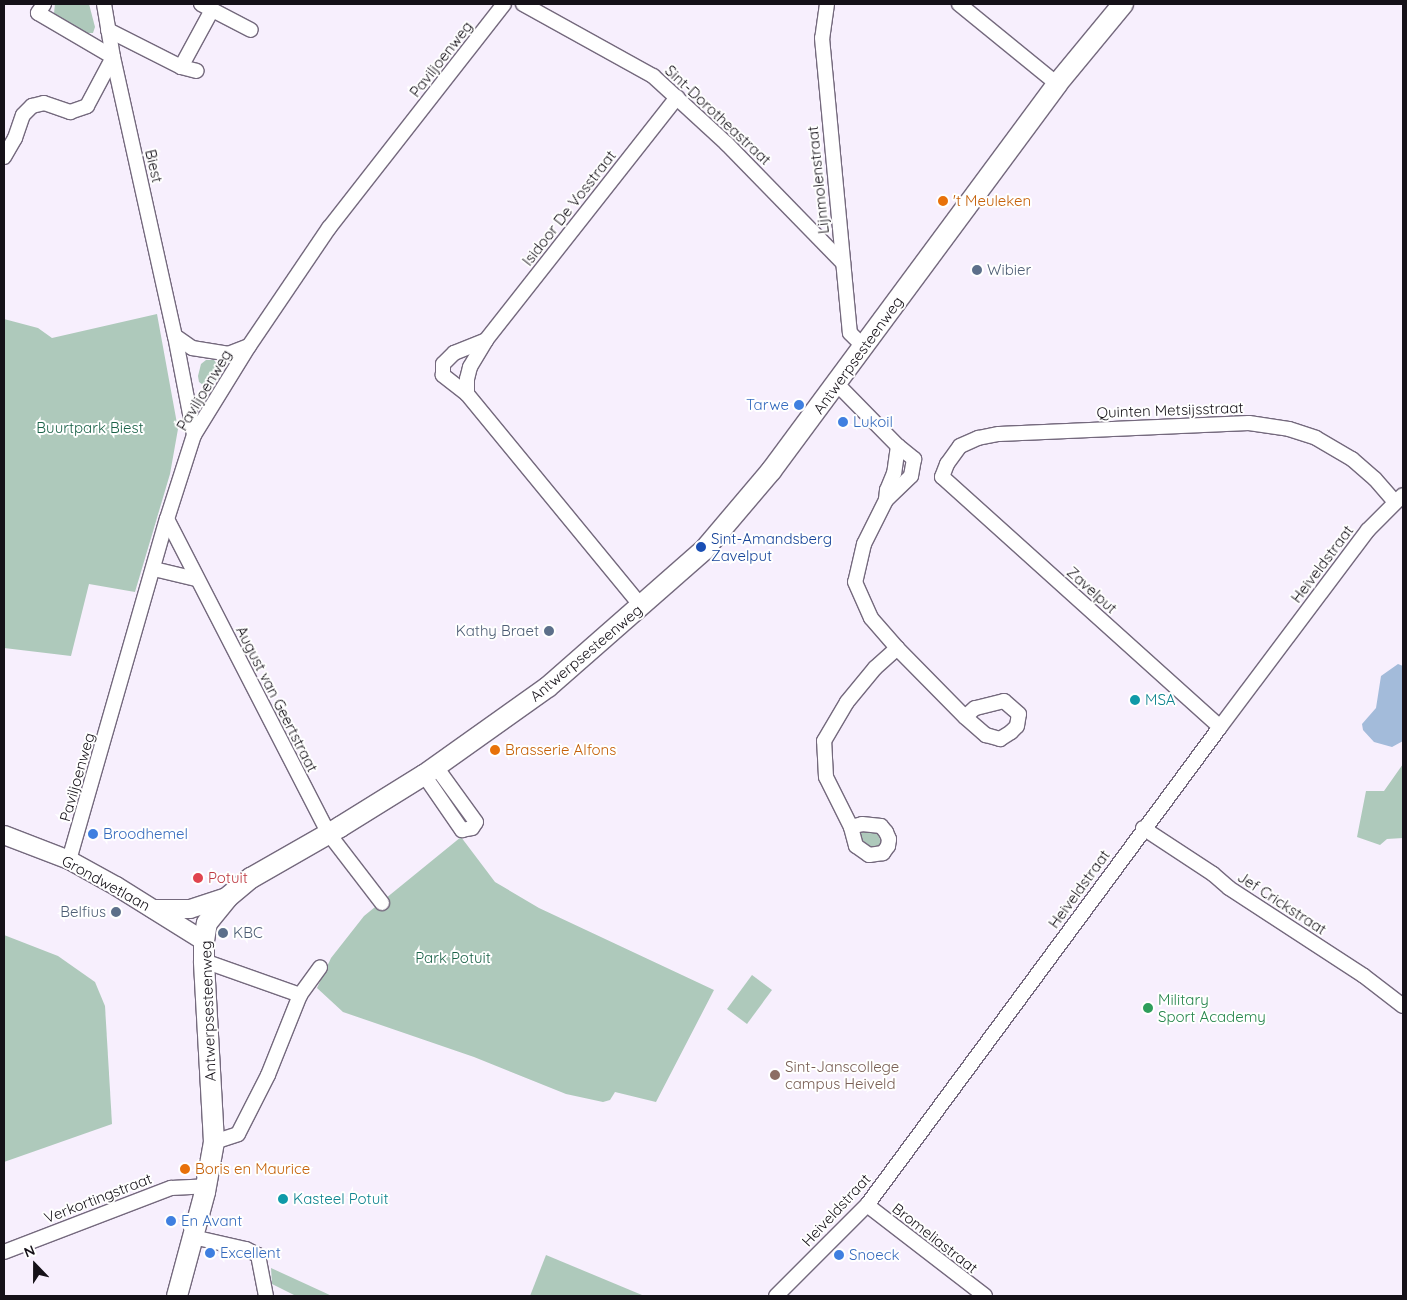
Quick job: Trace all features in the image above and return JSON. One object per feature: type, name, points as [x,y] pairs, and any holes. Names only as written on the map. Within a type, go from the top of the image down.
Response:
[{"type":"main road","name":"Antwerpsesteenweg","points":[[177,1296],[206,1186],[214,1142],[204,951],[208,924],[228,897],[251,878],[329,834],[430,771],[548,687],[642,607],[704,550],[771,471],[1057,84],[1122,4]]},
{"type":"street","points":[[4,157],[15,138],[23,115],[32,106],[44,103],[70,112],[87,106],[113,57],[38,13],[44,4]]},
{"type":"street","name":"Biest","points":[[104,4],[113,57],[194,435]]},
{"type":"street","name":"Paviljoenweg","points":[[69,860],[167,519],[194,435],[249,346],[329,228],[504,4]]},
{"type":"street","name":"Sint-Dorotheastraat","points":[[523,4],[653,76],[727,144],[843,263]]},
{"type":"street","name":"Lijnmolenstraat","points":[[827,4],[822,38],[850,333],[864,347]]},
{"type":"street","points":[[959,4],[1057,84]]},
{"type":"street","points":[[181,67],[206,7],[251,30]]},
{"type":"street","points":[[108,30],[181,67],[197,71]]},
{"type":"street","name":"Isidoor De Vosstraat","points":[[467,394],[467,379],[470,367],[486,340],[677,97]]},
{"type":"street","points":[[174,336],[192,348],[228,354],[249,346]]},
{"type":"street","name":"Isidoor De Vosstraat","points":[[486,340],[454,353],[443,364],[443,375],[467,394],[642,607]]},
{"type":"street","points":[[837,384],[898,446],[914,458],[911,476],[886,500],[864,544],[856,582],[871,618],[897,648],[965,716]]},
{"type":"street","name":"Quinten Metsijsstraat","points":[[942,477],[946,464],[960,446],[978,438],[999,434],[1249,423],[1289,428],[1316,438],[1352,459],[1399,499]]},
{"type":"street","points":[[886,500],[887,490],[894,473],[898,446]]},
{"type":"street","name":"Zavelput","points":[[942,477],[1220,726]]},
{"type":"street","name":"Heiveldstraat","points":[[776,1296],[866,1205],[1220,726],[1368,530],[1399,499]]},
{"type":"street","name":"August van Geertstraat","points":[[167,519],[196,579],[329,834],[382,903]]},
{"type":"street","points":[[154,569],[196,579]]},
{"type":"street","points":[[851,827],[826,777],[824,741],[847,702],[875,668],[897,648]]},
{"type":"street","name":"Jef Crickstraat","points":[[1143,828],[1213,874],[1229,888],[1364,976],[1403,1006]]},
{"type":"street","name":"Grondwetlaan","points":[[4,835],[69,860],[152,909],[204,951]]},
{"type":"street","points":[[152,909],[190,909],[228,897]]},
{"type":"street","points":[[204,951],[263,982],[300,995]]},
{"type":"street","points":[[214,1142],[238,1134],[268,1074],[300,995],[320,967]]},
{"type":"street","name":"Verkortingstraat","points":[[4,1252],[171,1188],[206,1186]]},
{"type":"street","name":"Bromeliastraat","points":[[866,1205],[984,1296]]},
{"type":"street","points":[[193,1237],[246,1248],[258,1255],[266,1296]]},
{"type":"green space","points":[[55,4],[89,4],[95,27],[93,33],[87,33],[54,13]]},
{"type":"green space","name":"Buurtpark Biest","points":[[157,314],[178,429],[170,474],[135,592],[89,584],[71,656],[4,648],[4,319],[38,328],[52,338]]},
{"type":"green space","points":[[206,360],[214,360],[221,369],[218,380],[206,387],[199,382],[198,376],[201,364]]},
{"type":"green space","points":[[1403,764],[1403,838],[1387,839],[1380,845],[1357,837],[1366,791],[1384,791]]},
{"type":"green space","points":[[863,829],[878,833],[881,843],[880,847],[872,849],[860,841],[858,835]]},
{"type":"green space","name":"Park Potuit","points":[[461,837],[495,882],[539,908],[714,990],[656,1102],[615,1092],[610,1100],[603,1102],[566,1094],[474,1057],[343,1012],[317,988],[331,958],[364,916]]},
{"type":"green space","points":[[4,935],[58,956],[95,982],[105,1006],[112,1124],[4,1162]]},
{"type":"green space","points":[[752,975],[772,990],[747,1024],[727,1009]]},
{"type":"green space","points":[[546,1255],[642,1295],[530,1296]]},
{"type":"green space","points":[[271,1268],[332,1296],[296,1296],[272,1284]]},
{"type":"water","points":[[1398,664],[1403,666],[1403,741],[1392,747],[1374,742],[1363,730],[1362,724],[1376,708],[1381,676]]},
{"type":"place","name":"'t Meuleken","points":[[943,201]]},
{"type":"place","name":"Wibier","points":[[977,270]]},
{"type":"place","name":"Tarwe","points":[[799,405]]},
{"type":"place","name":"Lukoil","points":[[843,422]]},
{"type":"place","name":"Sint-Amandsberg Zavelput","points":[[701,547]]},
{"type":"place","name":"Kathy Braet","points":[[549,631]]},
{"type":"place","name":"MSA","points":[[1135,700]]},
{"type":"place","name":"Brasserie Alfons","points":[[495,750]]},
{"type":"place","name":"Broodhemel","points":[[93,834]]},
{"type":"place","name":"Potuit","points":[[198,878]]},
{"type":"place","name":"Belfius","points":[[116,912]]},
{"type":"place","name":"KBC","points":[[223,933]]},
{"type":"place","name":"Military Sport Academy","points":[[1148,1008]]},
{"type":"place","name":"Sint-Janscollege campus Heiveld","points":[[775,1075]]},
{"type":"place","name":"Boris en Maurice","points":[[185,1169]]},
{"type":"place","name":"Kasteel Potuit","points":[[283,1199]]},
{"type":"place","name":"En Avant","points":[[171,1221]]},
{"type":"place","name":"Excellent","points":[[210,1253]]},
{"type":"place","name":"Snoeck","points":[[839,1255]]}]
